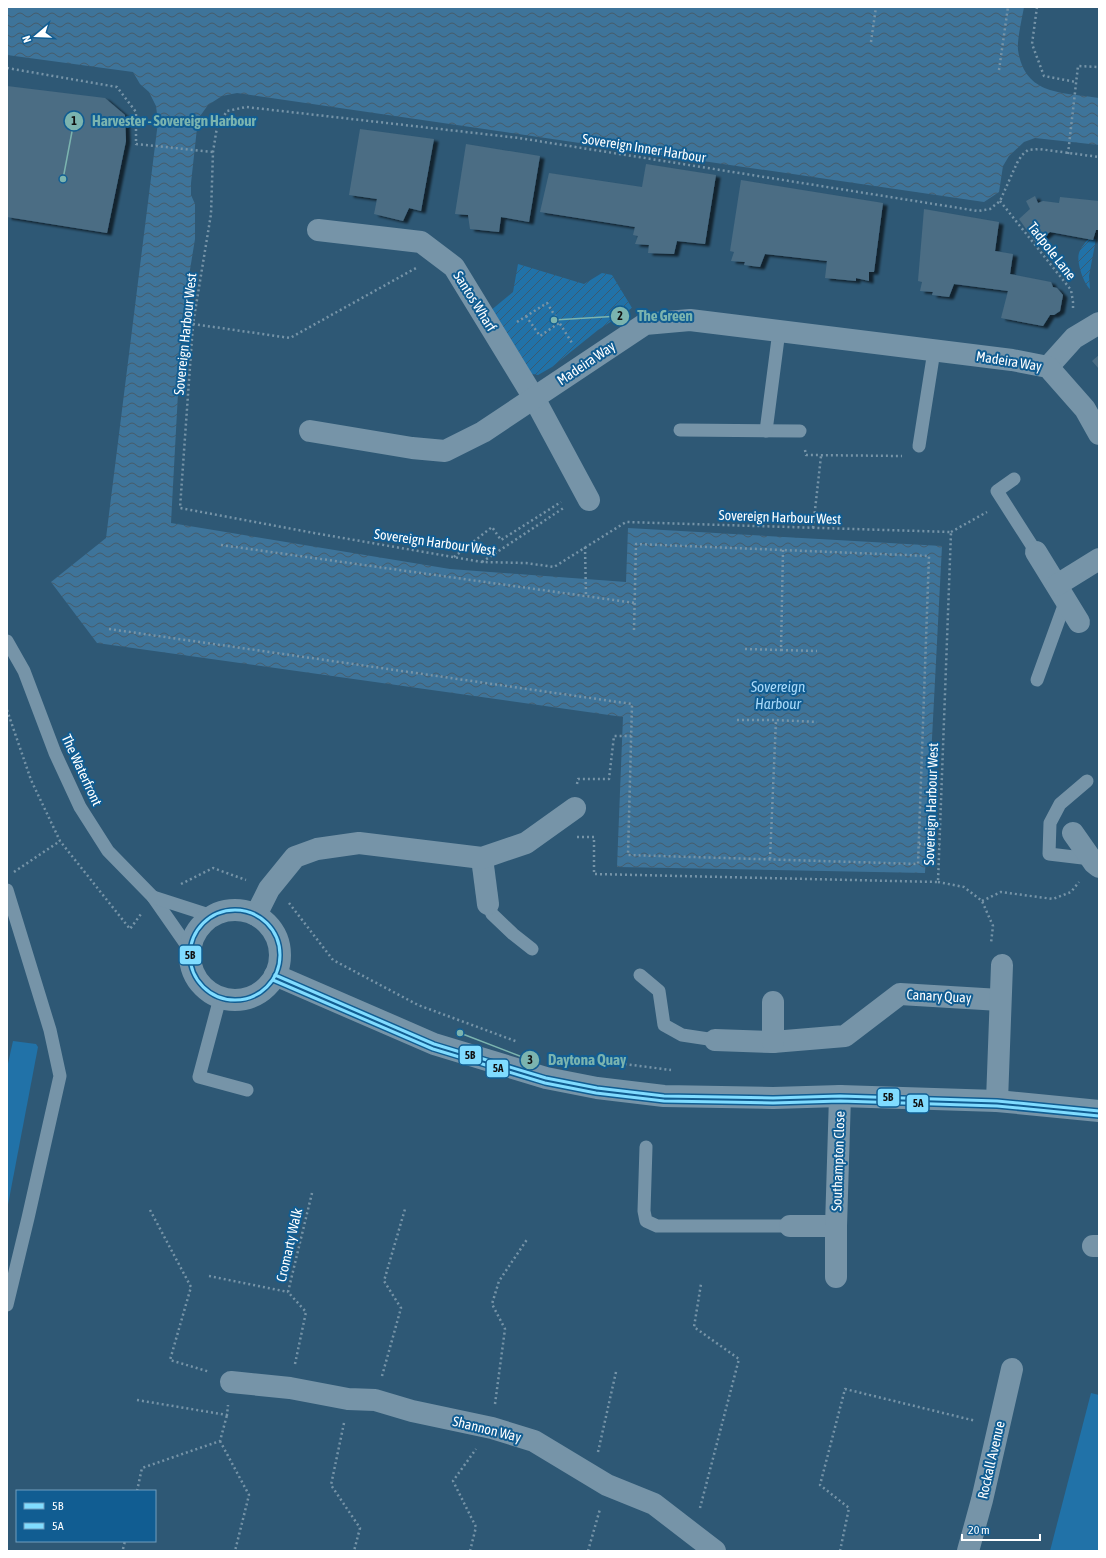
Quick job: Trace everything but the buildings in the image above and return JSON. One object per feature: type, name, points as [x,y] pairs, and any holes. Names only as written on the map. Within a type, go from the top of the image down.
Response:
[{"type":"street","name":"Santos Wharf","points":[[318,230],[421,242],[454,267],[534,398]]},
{"type":"street","name":"Madeira Way","points":[[310,431],[412,448],[445,451],[483,432],[645,324],[690,320],[1012,360],[1048,367],[1085,409],[1099,434]]},
{"type":"street","points":[[1048,367],[1074,338],[1099,323]]},
{"type":"street","points":[[534,398],[586,494]]},
{"type":"street","points":[[1036,552],[1062,592],[1079,622]]},
{"type":"street","points":[[1062,592],[1099,559]]},
{"type":"street","points":[[256,915],[269,889],[295,857],[324,848],[359,843],[482,858],[526,843],[575,808]]},
{"type":"street","points":[[1073,833],[1095,863]]},
{"type":"street","points":[[482,858],[488,904]]},
{"type":"street","points":[[226,910],[242,910],[256,915],[267,924],[275,935],[279,948],[279,962],[275,975],[268,986],[258,994],[246,999],[233,1000],[220,998],[207,990],[197,979],[190,965],[190,950],[197,930],[201,924],[212,916],[226,910]]},
{"type":"street","points":[[997,1101],[1002,965]]},
{"type":"street","points":[[275,975],[434,1044],[546,1078],[597,1088],[664,1096],[773,1098],[840,1096],[997,1101],[1099,1111]]},
{"type":"street","name":"Canary Quay","points":[[715,1040],[772,1042],[844,1036],[900,994],[1000,1000]]},
{"type":"street","points":[[772,1042],[774,1002]]},
{"type":"street","name":"Southampton Close","points":[[836,1277],[840,1096]]},
{"type":"street","name":"Southampton Close","points":[[790,1226],[836,1226]]},
{"type":"street","name":"Rockall Avenue","points":[[968,1551],[982,1500],[1012,1369]]},
{"type":"street","name":"Shannon Way","points":[[230,1382],[290,1388],[348,1399],[375,1400],[412,1411],[492,1428],[534,1441],[600,1481],[654,1504],[715,1551]]},
{"type":"lane","points":[[766,431],[779,331]]},
{"type":"lane","points":[[919,446],[934,350]]},
{"type":"lane","points":[[680,430],[800,431]]},
{"type":"lane","points":[[1014,479],[997,491],[1036,552]]},
{"type":"lane","points":[[1037,680],[1062,592]]},
{"type":"lane","name":"The Waterfront","points":[[7,641],[24,670],[55,753],[80,807],[108,851],[153,897],[190,950]]},
{"type":"lane","points":[[1088,781],[1060,804],[1050,823],[1049,854],[1095,863]]},
{"type":"lane","points":[[7,890],[48,1023],[60,1076],[7,1305]]},
{"type":"lane","name":"The Waterfront","points":[[153,897],[212,916]]},
{"type":"lane","points":[[488,904],[492,914],[513,934],[532,948]]},
{"type":"lane","points":[[640,975],[659,991],[664,1024],[682,1035],[715,1040]]},
{"type":"lane","points":[[220,998],[200,1077],[247,1090]]},
{"type":"lane","points":[[646,1147],[644,1211],[646,1221],[657,1226],[790,1226]]},
{"type":"path","points":[[871,42],[876,7]]},
{"type":"path","points":[[999,70],[1008,7]]},
{"type":"path","points":[[1037,7],[1032,44],[1044,76],[1076,82]]},
{"type":"path","points":[[1068,154],[1078,66],[1099,67]]},
{"type":"path","points":[[7,68],[117,87],[136,112],[136,144],[213,152]]},
{"type":"path","name":"Sovereign Inner Harbour","points":[[213,152],[216,127],[227,111],[246,107],[518,138],[978,211],[990,208],[1000,201]]},
{"type":"path","points":[[1000,201],[1017,163],[1022,155],[1028,150],[1038,149],[1099,157]]},
{"type":"path","name":"Sovereign Harbour West","points":[[213,152],[212,214],[193,324],[180,508],[482,562],[526,563],[554,567],[626,522],[951,532],[938,882],[594,874],[594,837],[573,836]]},
{"type":"path","name":"Tadpole Lane","points":[[1000,201],[1070,290],[1073,302],[1072,315],[1066,324],[1074,338]]},
{"type":"path","points":[[193,324],[290,338],[439,256]]},
{"type":"path","points":[[496,336],[546,303],[585,364]]},
{"type":"path","points":[[526,316],[540,336],[559,323]]},
{"type":"path","points":[[800,431],[806,455],[907,456],[919,446]]},
{"type":"path","points":[[813,528],[821,456]]},
{"type":"path","points":[[454,557],[492,527],[501,540],[586,494]]},
{"type":"path","points":[[482,562],[586,494]]},
{"type":"path","points":[[109,629],[632,704],[628,855],[918,864],[929,556],[636,544],[634,630]]},
{"type":"path","points":[[220,545],[635,603]]},
{"type":"path","points":[[586,547],[586,596]]},
{"type":"path","points":[[781,650],[783,550]]},
{"type":"path","points":[[745,649],[817,651]]},
{"type":"path","points":[[7,710],[31,780],[60,841],[130,929],[153,897],[213,868],[269,889],[291,904],[333,960],[418,1005],[523,1043]]},
{"type":"path","points":[[737,720],[817,722]]},
{"type":"path","points":[[770,859],[776,720]]},
{"type":"path","points":[[575,808],[578,779],[609,779],[614,736],[631,736]]},
{"type":"path","points":[[14,872],[60,841]]},
{"type":"path","points":[[919,844],[940,845]]},
{"type":"path","points":[[982,901],[1001,892],[1052,899],[1071,892],[1095,863]]},
{"type":"path","points":[[938,882],[964,887],[982,901],[993,926],[990,956],[1002,965]]},
{"type":"path","points":[[583,1058],[675,1070]]},
{"type":"path","name":"Cromarty Walk","points":[[290,1388],[306,1312],[288,1292],[312,1193]]},
{"type":"path","points":[[375,1400],[401,1308],[384,1281],[405,1209]]},
{"type":"path","points":[[150,1210],[191,1287],[170,1360],[217,1374],[230,1382],[226,1415],[220,1441],[249,1495],[235,1551]]},
{"type":"path","points":[[470,1551],[476,1527],[453,1481],[492,1428],[505,1329],[492,1304],[500,1281],[528,1238]]},
{"type":"path","points":[[210,1276],[288,1292]]},
{"type":"path","points":[[693,1533],[738,1359],[694,1327],[701,1284]]},
{"type":"path","points":[[588,1551],[616,1372]]},
{"type":"path","points":[[840,1551],[849,1508],[820,1484],[845,1389],[998,1426]]},
{"type":"path","points":[[348,1399],[331,1485],[360,1528],[354,1551]]},
{"type":"path","points":[[137,1400],[226,1415]]},
{"type":"path","points":[[137,1490],[142,1468],[220,1441]]},
{"type":"path","points":[[123,1550],[125,1542]]},
{"type":"shaded area","points":[[1088,239],[1096,239],[1089,276],[1090,289],[1085,283],[1078,257],[1080,250]]},
{"type":"shaded area","points":[[518,264],[584,284],[602,273],[612,275],[632,308],[598,330],[552,367],[538,375],[527,373],[490,311],[513,292]]},
{"type":"shaded area","points":[[13,1041],[36,1044],[38,1047],[7,1210],[7,1068]]},
{"type":"shaded area","points":[[1091,1393],[1099,1395],[1099,1549],[1098,1551],[1050,1551]]},
{"type":"water","name":"Sovereign Harbour","points":[[7,7],[1024,7],[1018,46],[1022,65],[1028,76],[1037,84],[1047,89],[1099,98],[1099,145],[1035,138],[1024,142],[1009,156],[1003,166],[999,192],[984,202],[237,93],[222,96],[208,105],[198,119],[191,183],[191,195],[195,204],[195,239],[182,319],[171,523],[450,569],[626,582],[628,528],[942,546],[925,873],[617,867],[623,717],[97,643],[51,582],[106,538],[158,122],[156,106],[149,92],[140,84],[133,72],[7,55]]},
{"type":"transit line","name":"5B","points":[[235,910],[252,914],[267,923],[276,938],[280,955],[276,972],[267,987],[252,996],[235,1000],[218,996],[203,987],[194,972],[190,955],[194,938],[203,923],[218,914],[235,910]]},
{"type":"transit line","name":"5B","points":[[275,975],[434,1044],[546,1078],[597,1088],[664,1096],[773,1098],[840,1096],[997,1101],[1099,1111]]},
{"type":"transit line","name":"5A","points":[[273,980],[433,1049],[545,1083],[596,1093],[664,1101],[773,1103],[840,1101],[997,1106],[1099,1116]]},
{"type":"place","name":"Harvester - Sovereign Harbour","points":[[63,179]]},
{"type":"place","name":"The Green","points":[[554,320]]},
{"type":"place","name":"Daytona Quay","points":[[460,1033]]}]
